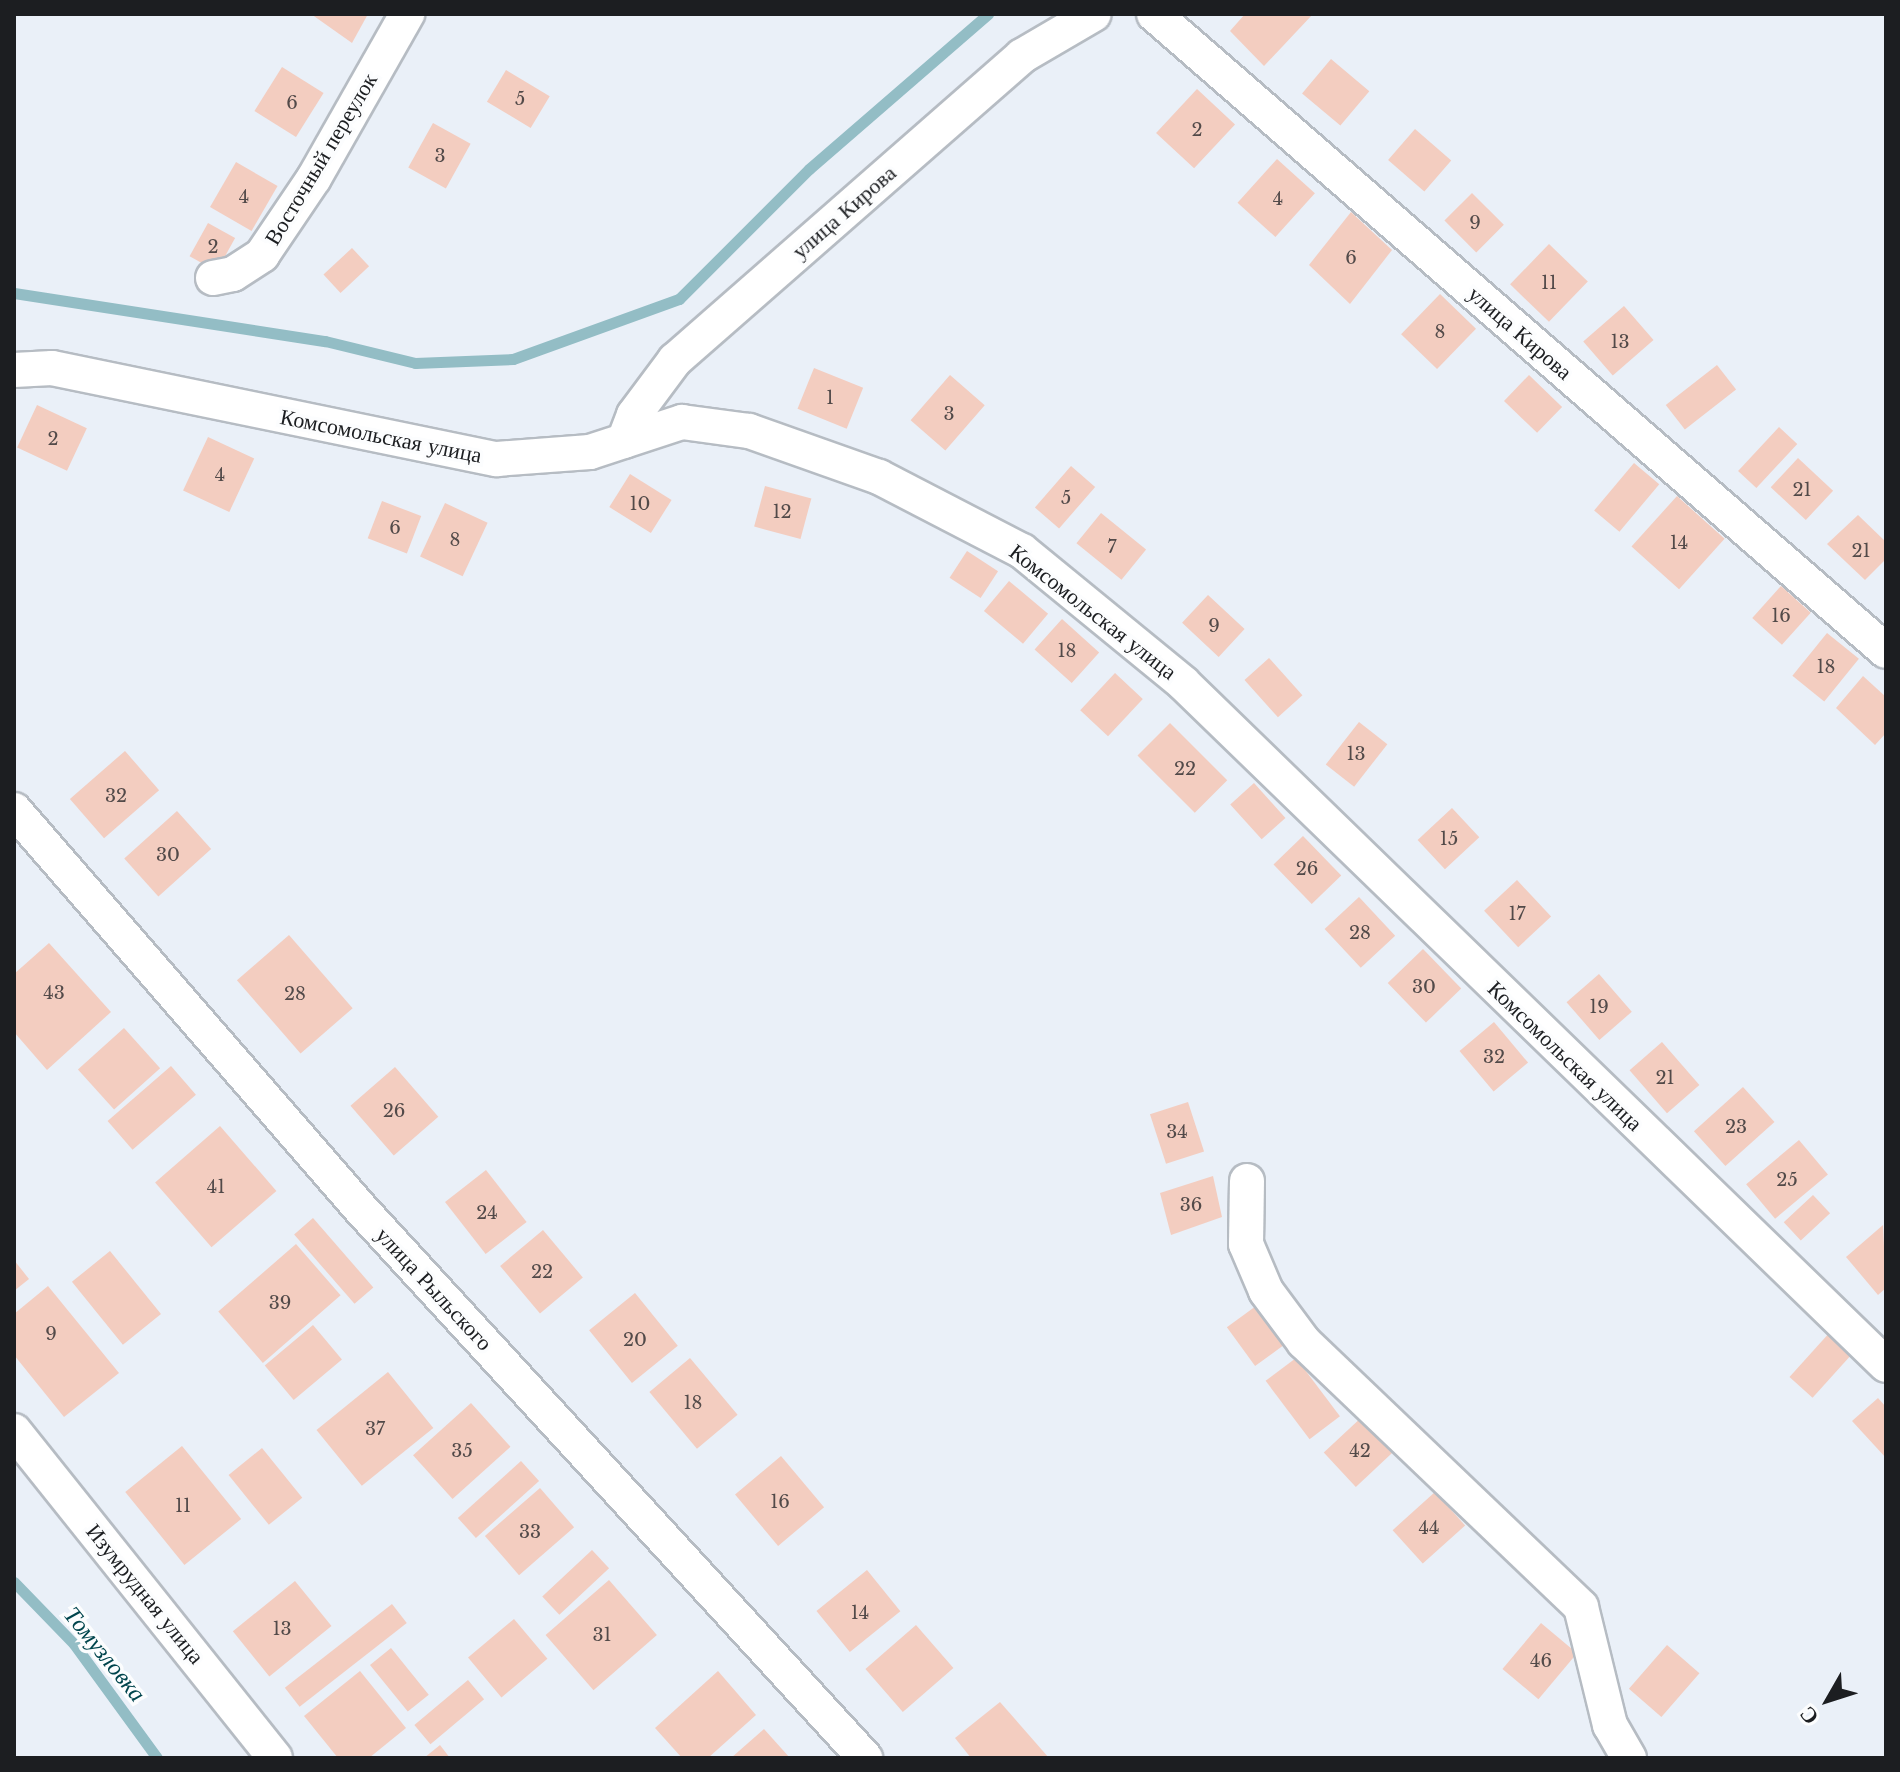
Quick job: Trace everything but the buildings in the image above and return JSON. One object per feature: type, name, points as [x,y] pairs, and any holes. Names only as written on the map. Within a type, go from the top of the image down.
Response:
[{"type":"street","name":"Восточный переулок","points":[[213,278],[233,274],[262,255],[314,178],[407,14]]},
{"type":"street","name":"улица Кирова","points":[[624,441],[634,415],[675,360],[1022,56],[1094,14]]},
{"type":"street","name":"улица Кирова","points":[[1154,14],[1886,651]]},
{"type":"street","name":"Комсомольская улица","points":[[14,370],[52,368],[497,459],[590,452],[682,422],[749,431],[879,477],[1022,551],[1183,683],[1886,1365]]},
{"type":"street","name":"улица Рыльского","points":[[14,810],[360,1208],[865,1758]]},
{"type":"street","points":[[1247,1181],[1246,1244],[1266,1291],[1304,1342],[1581,1607],[1610,1725],[1629,1758]]},
{"type":"street","name":"Изумрудная улица","points":[[14,1431],[275,1758]]},
{"type":"waterway","points":[[14,293],[325,341],[415,363],[513,359],[679,299],[809,169],[988,14]]},
{"type":"waterway","name":"Томузловка","points":[[14,1582],[74,1644],[157,1758]]}]
